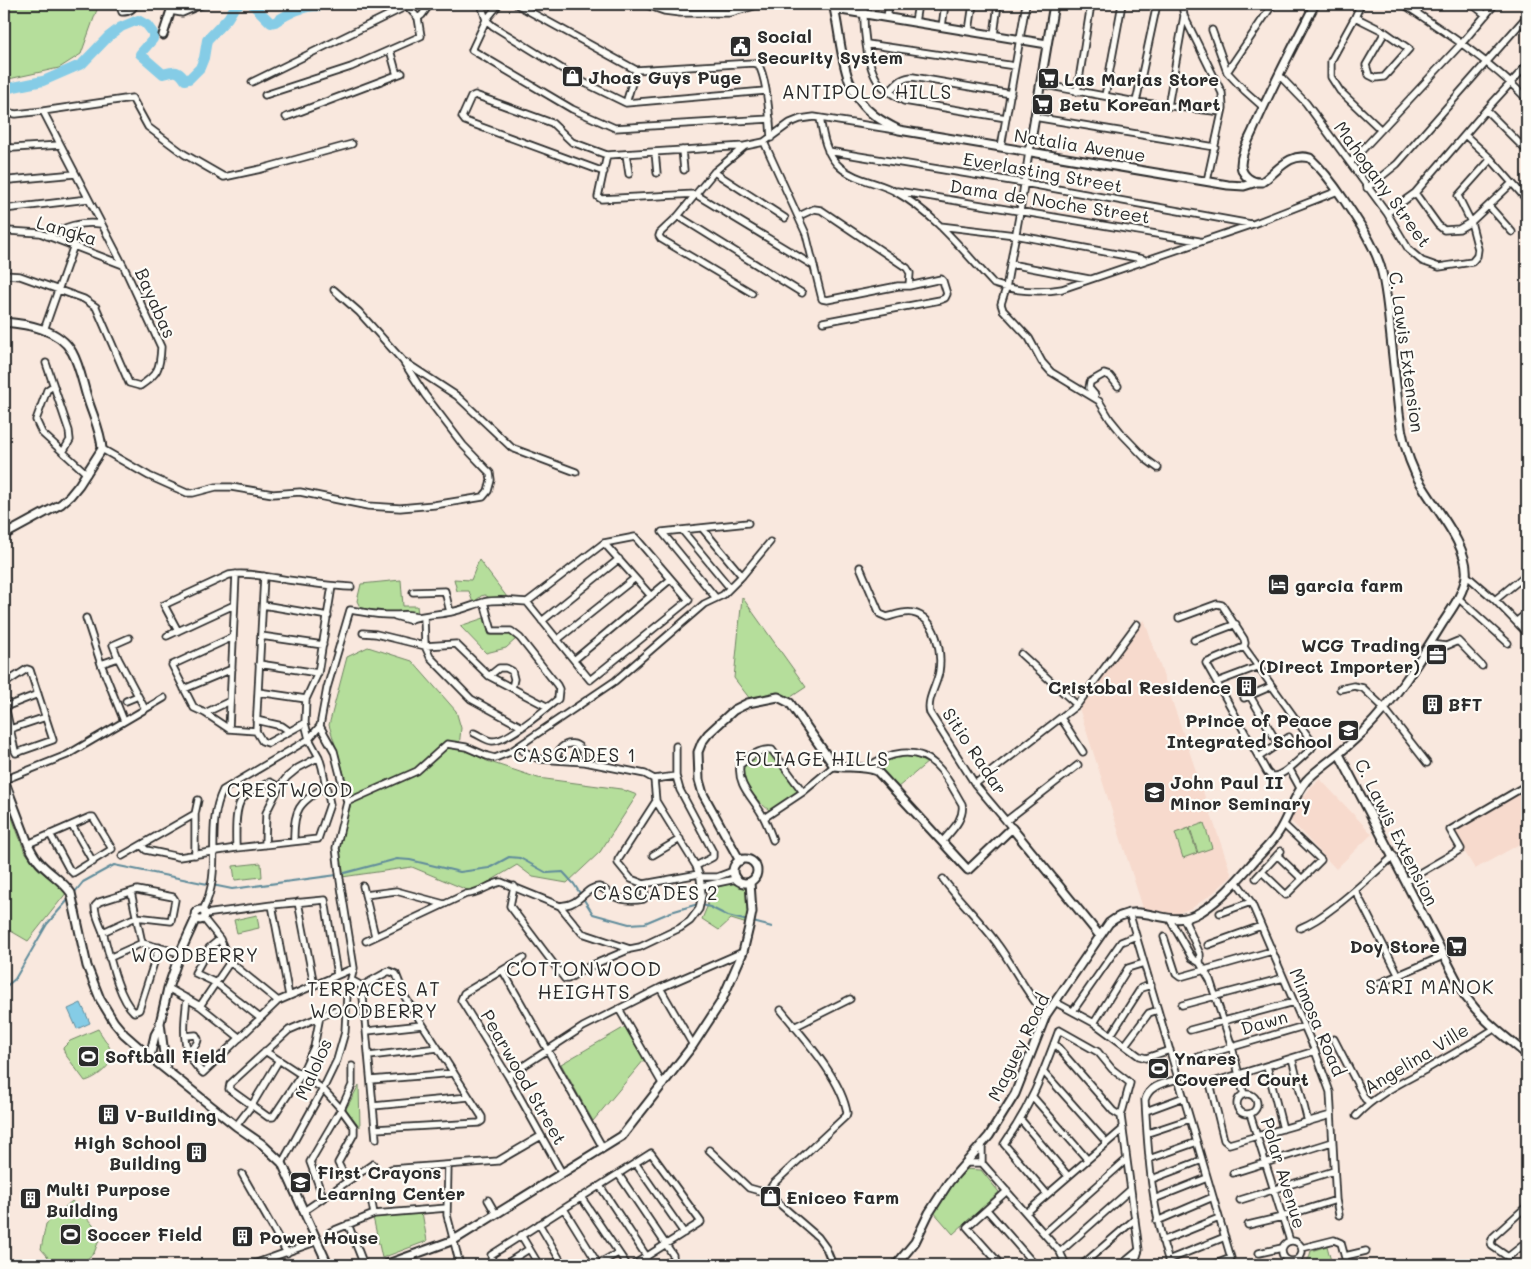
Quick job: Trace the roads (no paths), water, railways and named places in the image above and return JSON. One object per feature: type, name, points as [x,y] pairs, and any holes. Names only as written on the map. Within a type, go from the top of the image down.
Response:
[{"type":"street","points":[[120,4],[122,12],[127,12],[134,8],[136,4]]},
{"type":"street","points":[[163,35],[172,7],[182,13],[203,4]]},
{"type":"street","points":[[418,18],[430,4]]},
{"type":"street","points":[[481,4],[486,20],[585,83],[626,103],[765,91]]},
{"type":"street","points":[[498,4],[486,20],[472,50],[572,109],[615,128],[770,119]]},
{"type":"street","points":[[516,4],[636,70],[758,64],[761,68],[770,119],[771,138]]},
{"type":"street","points":[[644,4],[680,13],[730,13],[750,5],[761,4]]},
{"type":"street","points":[[864,4],[867,44],[872,70],[880,83],[889,92],[904,101],[1006,118]]},
{"type":"street","points":[[887,18],[889,4]]},
{"type":"street","points":[[915,22],[918,4]]},
{"type":"street","points":[[942,26],[945,4]]},
{"type":"street","points":[[969,31],[972,4]]},
{"type":"street","points":[[994,35],[998,4]]},
{"type":"street","points":[[1001,147],[1026,4]]},
{"type":"street","points":[[1054,4],[1034,116],[1020,211],[1006,288],[1001,304],[1003,310],[1029,338],[1042,362],[1052,372],[1099,401]]},
{"type":"street","points":[[1077,92],[1091,4]]},
{"type":"street","points":[[1105,96],[1122,4]]},
{"type":"street","points":[[1136,102],[1157,4]]},
{"type":"street","points":[[1182,4],[1184,16],[1222,93],[1222,112],[1207,181]]},
{"type":"street","points":[[1227,72],[1273,4]]},
{"type":"street","points":[[1257,182],[1246,176],[1242,168],[1241,162],[1244,150],[1263,106],[1315,4]]},
{"type":"street","points":[[1360,4],[1356,17],[1332,61],[1330,77],[1340,91],[1381,130]]},
{"type":"street","points":[[1403,4],[1462,43],[1511,82],[1527,99]]},
{"type":"street","points":[[1472,4],[1486,15]]},
{"type":"street","points":[[1350,163],[1462,43],[1495,4]]},
{"type":"street","points":[[252,82],[407,6],[418,18],[421,36],[351,66],[266,95]]},
{"type":"street","points":[[898,130],[874,116],[853,89],[844,70],[834,6],[864,14],[1047,44]]},
{"type":"street","points":[[1168,106],[1184,16]]},
{"type":"street","points":[[1367,188],[1397,164],[1527,16]]},
{"type":"street","points":[[1356,17],[1385,32],[1409,49],[1384,77],[1375,78],[1369,75],[1366,65],[1385,32]]},
{"type":"street","points":[[1212,30],[1227,72],[1245,92],[1263,106]]},
{"type":"street","points":[[867,44],[1015,66]]},
{"type":"street","points":[[286,117],[399,74],[390,50]]},
{"type":"street","points":[[1387,213],[1415,193],[1527,65]]},
{"type":"street","points":[[626,103],[636,70]]},
{"type":"street","name":"Mahogany Street","points":[[1279,75],[1306,103],[1387,213],[1409,250],[1422,261],[1439,268],[1472,262],[1477,256],[1478,249],[1471,222],[1458,196],[1491,159]]},
{"type":"street","points":[[889,92],[900,80],[906,77],[913,77],[1011,94]]},
{"type":"street","points":[[1040,84],[1136,102],[1222,112]]},
{"type":"street","points":[[604,172],[465,121],[462,117],[471,97],[475,95],[552,123],[572,142],[607,155],[745,146],[764,142],[790,123],[800,119],[820,118],[898,130]]},
{"type":"street","points":[[4,112],[16,114],[132,98],[148,128],[184,154],[224,177],[261,170],[352,144]]},
{"type":"street","points":[[1486,110],[1527,151]]},
{"type":"street","name":"Bayabas","points":[[4,276],[20,276],[84,299],[96,307],[129,383],[140,386],[154,376],[160,362],[161,347],[123,265],[43,111]]},
{"type":"street","points":[[1034,116],[1215,147]]},
{"type":"street","points":[[820,118],[828,151],[840,167],[851,174],[895,191],[920,208],[940,226],[994,284],[1006,288],[1048,291],[1062,289],[1253,224],[1338,190]]},
{"type":"street","name":"Natalia Avenue","points":[[898,130],[1207,181],[1244,186],[1257,182]]},
{"type":"street","points":[[1465,135],[1491,159],[1527,200]]},
{"type":"street","points":[[764,142],[806,234],[822,299],[827,300],[941,279],[947,294],[945,298],[940,300],[823,322]]},
{"type":"street","points":[[4,147],[60,145]]},
{"type":"street","points":[[745,146],[714,172],[659,236],[661,239],[752,293]]},
{"type":"street","points":[[682,150],[684,170]]},
{"type":"street","name":"Everlasting Street","points":[[828,151],[1024,183],[1253,224]]},
{"type":"street","points":[[655,152],[657,173]]},
{"type":"street","points":[[626,154],[628,174]]},
{"type":"street","points":[[607,155],[597,195],[600,199],[695,194],[814,266]]},
{"type":"street","name":"C. Lawis Extension","points":[[1257,182],[1262,182],[1269,177],[1289,159],[1303,156],[1310,158],[1338,190],[1364,228],[1380,266],[1386,298],[1400,427],[1415,474],[1450,528],[1462,551],[1466,575],[1458,598],[1410,676],[1384,708],[1339,754],[1394,856],[1443,956],[1465,996],[1477,1013],[1527,1055]]},
{"type":"street","points":[[714,172],[785,218]]},
{"type":"street","points":[[4,179],[75,174]]},
{"type":"street","points":[[1415,193],[1438,225],[1444,230],[1459,229],[1471,222],[1512,184]]},
{"type":"street","name":"Dama de Noche Street","points":[[895,191],[1201,241]]},
{"type":"street","points":[[4,209],[88,199]]},
{"type":"street","points":[[1489,206],[1512,232]]},
{"type":"street","points":[[799,216],[816,209],[821,210],[907,268],[910,273],[909,286]]},
{"type":"street","points":[[678,216],[802,293]]},
{"type":"street","points":[[47,236],[68,225],[88,222],[101,224]]},
{"type":"street","name":"Langka","points":[[4,224],[8,232],[40,233],[123,265]]},
{"type":"street","points":[[940,226],[1015,235],[1145,260]]},
{"type":"street","points":[[44,330],[74,246]]},
{"type":"street","points":[[1010,264],[1091,280]]},
{"type":"street","points":[[102,449],[149,476],[187,493],[231,486],[268,494],[300,492],[353,504],[386,507],[415,507],[477,499],[483,496],[490,486],[490,474],[463,445],[430,402],[403,361],[359,312],[334,290]]},
{"type":"street","points":[[4,322],[44,330],[60,339],[72,352],[99,434],[102,449],[79,485],[61,504],[4,535]]},
{"type":"street","points":[[403,361],[457,396],[512,448],[576,472]]},
{"type":"street","points":[[46,362],[69,431],[70,440],[63,452]]},
{"type":"street","points":[[1118,386],[1110,376],[1104,374],[1090,382],[1089,385],[1110,419],[1123,435],[1147,460],[1158,468]]},
{"type":"street","points":[[53,386],[47,390],[36,420],[42,433],[87,474]]},
{"type":"street","points":[[716,598],[662,532],[748,523]]},
{"type":"street","points":[[702,528],[742,576]]},
{"type":"street","points":[[682,530],[730,588]]},
{"type":"street","points":[[166,1070],[160,1026],[168,988],[180,953],[202,915],[211,891],[214,873],[213,828],[218,799],[223,790],[309,739],[320,726],[327,688],[350,610],[395,616],[409,620],[420,616],[450,612],[484,602],[509,600],[527,602],[604,543],[636,537],[689,600],[590,680],[527,602]]},
{"type":"street","points":[[347,802],[417,771],[447,744],[466,747],[495,758],[522,745],[615,681],[704,604],[723,595],[742,576],[770,542]]},
{"type":"street","points":[[604,543],[651,596]]},
{"type":"street","points":[[542,621],[619,559]]},
{"type":"street","name":"Sitio Radar","points":[[860,567],[880,614],[887,617],[914,613],[924,618],[935,633],[939,646],[939,671],[930,703],[930,713],[975,784],[1100,936]]},
{"type":"street","points":[[229,729],[236,574]]},
{"type":"street","points":[[178,631],[164,605],[236,574],[352,587]]},
{"type":"street","points":[[1495,600],[1527,574]]},
{"type":"street","points":[[1466,575],[1517,621],[1527,634]]},
{"type":"street","points":[[264,576],[256,731],[262,741],[268,743],[305,723]]},
{"type":"street","points":[[557,640],[635,578]]},
{"type":"street","points":[[574,660],[671,578]]},
{"type":"street","points":[[141,845],[146,850],[179,857],[236,848],[318,839],[330,804],[319,757],[309,739],[305,723],[306,699],[318,673],[332,586]]},
{"type":"street","points":[[413,592],[445,591],[450,612]]},
{"type":"street","points":[[1458,598],[1508,643]]},
{"type":"street","points":[[474,733],[492,741],[501,740],[522,727],[558,699],[559,689],[558,685],[520,638],[510,631],[492,631],[484,602]]},
{"type":"street","points":[[1179,618],[1219,604],[1223,606],[1236,624],[1245,643],[1244,647],[1257,667],[1313,744],[1311,749],[1289,768],[1275,776],[1270,775],[1259,758],[1206,663],[1244,647]]},
{"type":"street","points":[[167,636],[234,605]]},
{"type":"street","points":[[263,605],[328,616]]},
{"type":"street","points":[[1517,621],[1527,613]]},
{"type":"street","points":[[420,616],[425,646],[430,657],[471,699],[522,727]]},
{"type":"street","points":[[86,618],[101,664],[124,721]]},
{"type":"street","points":[[975,784],[1077,705],[1137,624]]},
{"type":"street","points":[[1194,640],[1236,624]]},
{"type":"street","points":[[363,633],[376,634],[425,646],[456,644],[489,676],[548,707]]},
{"type":"street","points":[[261,636],[323,645]]},
{"type":"street","points":[[233,637],[172,665],[194,708],[229,729],[256,731]]},
{"type":"street","points":[[129,638],[113,645],[144,709]]},
{"type":"street","points":[[1430,644],[1446,646],[1458,641],[1482,666]]},
{"type":"street","points":[[1021,654],[1077,705]]},
{"type":"street","points":[[101,664],[118,658]]},
{"type":"street","points":[[259,664],[318,673]]},
{"type":"street","points":[[1217,682],[1257,667]]},
{"type":"street","points":[[489,676],[499,668],[506,668],[512,671],[514,679],[512,688]]},
{"type":"street","points":[[4,684],[29,669],[38,694],[46,717],[53,740],[18,754],[7,731],[4,704],[38,694]]},
{"type":"street","points":[[184,689],[232,669]]},
{"type":"street","points":[[1244,698],[1272,686]]},
{"type":"street","points":[[1340,689],[1354,686],[1363,688],[1384,708],[1427,763]]},
{"type":"street","points":[[258,692],[306,699]]},
{"type":"street","points":[[126,702],[138,696]]},
{"type":"street","points":[[1250,696],[1278,744]]},
{"type":"street","points":[[740,861],[703,794],[699,780],[698,752],[708,734],[734,710],[748,703],[778,697],[790,703],[834,766]]},
{"type":"street","points":[[164,698],[67,754],[4,780],[28,844],[40,863],[66,886],[71,893],[87,966],[100,999],[114,1022],[124,1034],[150,1057],[236,1126],[262,1144],[282,1163],[328,1265]]},
{"type":"street","points":[[205,713],[230,701]]},
{"type":"street","points":[[7,731],[46,717]]},
{"type":"street","points":[[1062,718],[1083,752]]},
{"type":"street","points":[[256,720],[282,726],[289,731]]},
{"type":"street","points":[[187,998],[186,1049],[189,1058],[202,1073],[278,1001],[354,968],[336,848],[347,802],[334,750],[320,726]]},
{"type":"street","points":[[1259,758],[1290,737]]},
{"type":"street","points":[[556,760],[557,753],[561,747],[575,744],[581,748],[585,755],[585,762]]},
{"type":"street","points":[[522,745],[523,751],[539,758],[585,762],[646,774],[654,779],[676,776]]},
{"type":"street","points":[[676,746],[676,776],[686,804],[713,852],[713,857],[696,866]]},
{"type":"street","points":[[773,840],[764,818],[745,790],[741,780],[740,765],[766,749],[772,750],[803,792]]},
{"type":"street","points":[[868,767],[880,758],[894,753],[905,753],[928,758],[938,766],[964,810],[962,818],[942,842]]},
{"type":"street","points":[[1213,1265],[1231,1258],[1129,912],[1184,919],[1205,910],[1236,881],[1275,838],[1300,788],[1317,770],[1339,754]]},
{"type":"street","points":[[265,845],[266,814],[279,787],[298,768],[319,757]]},
{"type":"street","points":[[1006,821],[1078,765]]},
{"type":"street","points":[[764,818],[803,792],[834,766],[868,767],[877,771],[882,776],[968,873],[1012,828]]},
{"type":"street","points":[[1289,768],[1300,788]]},
{"type":"street","points":[[514,886],[510,906],[565,979],[630,949],[640,947],[680,928],[690,921],[699,909],[702,886],[696,866],[656,801],[654,779]]},
{"type":"street","points":[[236,848],[236,817],[241,800],[244,796],[270,782],[279,787]]},
{"type":"street","points":[[1406,881],[1461,849],[1450,830],[1527,784]]},
{"type":"street","points":[[294,842],[294,826],[298,810],[307,798],[326,786]]},
{"type":"street","points":[[196,855],[195,814],[198,800]]},
{"type":"street","points":[[656,801],[618,860],[618,864],[631,879],[644,884],[699,876],[717,877],[733,871]]},
{"type":"street","points":[[122,856],[195,814]]},
{"type":"street","points":[[28,844],[50,834],[93,817],[112,849],[74,873],[69,869],[50,834]]},
{"type":"street","points":[[1262,872],[1286,895],[1321,860],[1283,824]]},
{"type":"street","points":[[72,825],[93,862]]},
{"type":"street","points":[[653,854],[680,839]]},
{"type":"street","points":[[1256,878],[1279,853],[1302,879]]},
{"type":"street","points":[[1300,928],[1312,924],[1394,856]]},
{"type":"street","points":[[385,1265],[454,1240],[622,1136],[693,1045],[721,1002],[743,952],[752,912],[750,882],[756,875],[756,866],[749,860],[740,861],[733,871],[736,879],[740,882],[750,882]]},
{"type":"street","points":[[702,886],[736,879]]},
{"type":"street","points":[[943,880],[997,943],[1032,1000],[1046,1015]]},
{"type":"street","name":"Mimosa Road","points":[[1236,881],[1251,902],[1315,1051],[1330,1092],[1336,1200],[1339,1215]]},
{"type":"street","points":[[366,941],[466,894],[474,894],[493,883],[502,882],[560,906],[571,922],[582,933],[630,949]]},
{"type":"street","points":[[560,906],[572,903],[597,887],[625,900],[635,901],[644,899],[644,884]]},
{"type":"street","points":[[363,886],[375,936]]},
{"type":"street","points":[[102,932],[136,917],[171,921],[175,900],[173,897],[137,890],[99,902],[95,906],[95,910],[109,958],[127,1005],[136,1012],[139,1010],[159,947]]},
{"type":"street","points":[[1355,890],[1398,974]]},
{"type":"street","points":[[365,895],[396,891],[444,904]]},
{"type":"street","points":[[131,892],[142,943]]},
{"type":"street","points":[[202,915],[325,900],[337,975]]},
{"type":"street","points":[[298,902],[314,985]]},
{"type":"street","points":[[1220,913],[1251,902]]},
{"type":"street","points":[[272,905],[289,996]]},
{"type":"street","name":"Maguey Road","points":[[896,1265],[915,1242],[929,1213],[944,1190],[982,1146],[1014,1094],[1046,1015],[1054,1002],[1109,923],[1119,915],[1129,912]]},
{"type":"street","points":[[202,915],[220,939],[230,962],[278,1001]]},
{"type":"street","points":[[1169,918],[1192,958],[1200,963],[1205,970],[1216,996],[1232,1047],[1244,1095]]},
{"type":"street","points":[[1184,919],[1200,954],[1200,963]]},
{"type":"street","points":[[1208,945],[1261,926]]},
{"type":"street","points":[[1074,1011],[1121,942],[1136,936]]},
{"type":"street","points":[[1164,937],[1176,974],[1180,976],[1272,951]]},
{"type":"street","points":[[220,939],[209,948],[195,972],[216,983],[260,1018]]},
{"type":"street","points":[[109,958],[142,943],[180,953]]},
{"type":"street","points":[[508,1076],[583,1027],[660,988],[743,952]]},
{"type":"street","points":[[1380,983],[1443,956]]},
{"type":"street","points":[[523,958],[503,971],[603,1148]]},
{"type":"street","points":[[200,1006],[230,962]]},
{"type":"street","points":[[1094,1023],[1128,968],[1144,963]]},
{"type":"street","name":"Malolos","points":[[282,1163],[323,1090],[337,1060],[345,1032],[348,994],[354,968]]},
{"type":"street","points":[[362,986],[389,971],[393,971],[396,974],[405,997],[482,1117],[482,1121],[479,1123],[375,1129]]},
{"type":"street","name":"Pearwood Street","points":[[503,971],[464,993],[461,1000],[508,1076],[562,1173]]},
{"type":"street","points":[[1182,1005],[1283,978]]},
{"type":"street","points":[[351,980],[362,986]]},
{"type":"street","points":[[1111,1035],[1141,988],[1151,985]]},
{"type":"street","points":[[362,986],[376,1139]]},
{"type":"street","points":[[168,988],[200,1006],[240,1038]]},
{"type":"street","points":[[660,988],[693,1045]]},
{"type":"street","points":[[794,1027],[850,999]]},
{"type":"street","points":[[1054,1002],[1094,1023],[1139,1056],[1146,1058],[1170,1050]]},
{"type":"street","points":[[1190,1030],[1294,1002]]},
{"type":"street","points":[[620,1008],[663,1085]]},
{"type":"street","points":[[320,1016],[314,1047],[301,1075],[273,1117],[268,1117],[231,1090],[229,1085],[289,1030],[320,1016],[338,1009]]},
{"type":"street","points":[[766,1193],[773,1184],[789,1171],[847,1114],[836,1084],[822,1062],[781,1010]]},
{"type":"street","points":[[1125,1045],[1149,1013],[1158,1010]]},
{"type":"street","points":[[366,1030],[422,1025]]},
{"type":"street","points":[[150,1057],[154,1035],[160,1026]]},
{"type":"street","name":"Dawn","points":[[1198,1057],[1304,1026]]},
{"type":"street","name":"Angelina Ville","points":[[1356,1116],[1370,1102],[1494,1029]]},
{"type":"street","points":[[1047,1194],[1004,1144],[1033,1097],[1059,1030],[1098,1052],[1112,1069],[1130,1083],[1121,1116],[1139,1250],[1134,1265]]},
{"type":"street","points":[[185,1036],[196,1035],[198,1038],[193,1048],[186,1049]]},
{"type":"street","points":[[1334,1039],[1365,1098],[1370,1102]]},
{"type":"street","points":[[1054,1043],[1113,1111],[1121,1116]]},
{"type":"street","points":[[369,1056],[438,1048]]},
{"type":"street","points":[[265,1051],[323,1090],[341,1109],[354,1127],[355,1131],[338,1164],[347,1182]]},
{"type":"street","points":[[1315,1051],[1210,1083],[1224,1140],[1229,1144],[1331,1115]]},
{"type":"street","points":[[1292,1058],[1308,1122]]},
{"type":"street","points":[[236,1126],[252,1105],[279,1060]]},
{"type":"street","points":[[323,1197],[310,1162],[341,1109],[352,1085],[352,1066]]},
{"type":"street","points":[[1268,1066],[1283,1129]]},
{"type":"street","points":[[1043,1071],[1107,1143]]},
{"type":"street","points":[[371,1080],[454,1073]]},
{"type":"street","points":[[1178,1079],[1159,1084],[1149,1092],[1145,1100],[1157,1221],[1169,1263],[1225,1237]]},
{"type":"street","points":[[1244,1095],[1252,1095],[1256,1101],[1256,1109],[1250,1114],[1242,1113],[1238,1107],[1238,1100],[1244,1095]]},
{"type":"street","points":[[373,1106],[469,1097]]},
{"type":"street","points":[[1033,1097],[1087,1159]]},
{"type":"street","points":[[1146,1111],[1184,1097]]},
{"type":"street","name":"Polar Avenue","points":[[1250,1114],[1290,1241]]},
{"type":"street","points":[[1148,1133],[1190,1119]]},
{"type":"street","points":[[1020,1120],[1068,1176]]},
{"type":"street","points":[[1026,1213],[1123,1129]]},
{"type":"street","points":[[392,1169],[498,1161],[540,1136]]},
{"type":"street","points":[[1150,1159],[1197,1142]]},
{"type":"street","points":[[1233,1173],[1332,1142]]},
{"type":"street","points":[[982,1146],[984,1164],[1060,1252],[1066,1265]]},
{"type":"street","points":[[709,1150],[749,1188],[766,1193],[818,1237],[826,1248],[833,1265]]},
{"type":"street","points":[[493,1265],[491,1254],[619,1175],[651,1153],[701,1222],[633,1265]]},
{"type":"street","points":[[1044,1233],[1126,1160]]},
{"type":"street","points":[[1152,1179],[1202,1160]]},
{"type":"street","points":[[966,1163],[984,1164]]},
{"type":"street","points":[[304,1211],[373,1164]]},
{"type":"street","points":[[636,1164],[684,1233]]},
{"type":"street","points":[[448,1166],[447,1215],[460,1265]]},
{"type":"street","points":[[1240,1200],[1334,1171]]},
{"type":"street","points":[[242,1174],[287,1253]]},
{"type":"street","points":[[619,1175],[674,1257],[673,1260],[664,1265]]},
{"type":"street","points":[[1154,1199],[1207,1178]]},
{"type":"street","points":[[600,1186],[647,1257]]},
{"type":"street","points":[[1060,1252],[1130,1190]]},
{"type":"street","points":[[1000,1265],[967,1226],[1007,1191]]},
{"type":"street","points":[[581,1197],[626,1265]]},
{"type":"street","points":[[1157,1221],[1213,1197]]},
{"type":"street","points":[[371,1198],[374,1214]]},
{"type":"street","points":[[488,1200],[496,1214]]},
{"type":"street","points":[[1248,1225],[1282,1217],[1336,1200]]},
{"type":"street","points":[[1527,1206],[1493,1237],[1491,1242],[1492,1246],[1508,1257],[1527,1242]]},
{"type":"street","points":[[330,1232],[374,1214],[447,1208]]},
{"type":"street","points":[[564,1209],[597,1265],[618,1253]]},
{"type":"street","points":[[986,1210],[1035,1265]]},
{"type":"street","points":[[1162,1241],[1219,1218]]},
{"type":"street","points":[[1082,1265],[1134,1219]]},
{"type":"street","points":[[348,1224],[364,1265]]},
{"type":"street","points":[[539,1224],[563,1265]]},
{"type":"street","points":[[522,1235],[538,1265]]},
{"type":"street","points":[[1302,1248],[1334,1240],[1339,1241],[1347,1265]]},
{"type":"street","points":[[1259,1253],[1282,1248],[1290,1241],[1297,1242],[1302,1248],[1302,1255],[1297,1263],[1286,1263],[1282,1248]]},
{"type":"street","points":[[251,1265],[318,1242]]},
{"type":"street","points":[[504,1265],[529,1249]]},
{"type":"street","points":[[1121,1265],[1139,1250]]},
{"type":"street","points":[[1345,1256],[1366,1251]]},
{"type":"water","points":[[81,1003],[90,1023],[77,1029],[68,1009]]},
{"type":"waterway","points":[[4,89],[43,81],[82,64],[108,37],[121,27],[138,20],[147,25],[153,33],[153,39],[140,54],[163,74],[176,72],[185,80],[189,79],[200,68],[207,40],[228,18],[236,5],[240,4]]},
{"type":"waterway","points":[[252,4],[271,23],[296,11],[321,4]]},
{"type":"waterway","points":[[75,892],[83,882],[114,865],[232,889],[337,875],[397,859],[410,860],[460,872],[489,868],[509,857],[520,858],[547,873],[563,872],[574,884],[593,914],[629,924],[645,923],[671,912],[698,904],[710,907],[728,916],[748,921]]},
{"type":"waterway","points":[[4,988],[15,979],[47,924],[68,900]]},
{"type":"waterway","points":[[753,922],[772,927]]},
{"type":"place","name":"Social Security System","points":[[741,46]]},
{"type":"place","name":"Jhoas Guys Puge","points":[[572,77]]},
{"type":"place","name":"Las Marias Store","points":[[1048,79]]},
{"type":"place","name":"Betu Korean Mart","points":[[1043,104]]},
{"type":"place","name":"garcia farm","points":[[1279,585]]},
{"type":"place","name":"WCG Trading (Direct Importer)","points":[[1436,655]]},
{"type":"place","name":"Cristobal Residence","points":[[1247,687]]},
{"type":"place","name":"BFT","points":[[1432,704]]},
{"type":"place","name":"Prince of Peace Integrated School","points":[[1348,730]]},
{"type":"place","name":"John Paul II Minor Seminary","points":[[1154,792]]},
{"type":"place","name":"Doy Store","points":[[1456,946]]},
{"type":"place","name":"Softball Field","points":[[89,1056]]},
{"type":"place","name":"Ynares Covered Court","points":[[1158,1068]]},
{"type":"place","name":"V-Building","points":[[109,1115]]},
{"type":"place","name":"High School Building","points":[[197,1152]]},
{"type":"place","name":"First Crayons Learning Center","points":[[301,1182]]},
{"type":"place","name":"Eniceo Farm","points":[[770,1197]]},
{"type":"place","name":"Multi Purpose Building","points":[[30,1199]]},
{"type":"place","name":"Soccer Field","points":[[71,1234]]},
{"type":"place","name":"Power House","points":[[243,1237]]},
{"type":"district","name":"ANTIPOLO HILLS","points":[[867,91]]},
{"type":"district","name":"CASCADES 1","points":[[575,754]]},
{"type":"district","name":"FOLIAGE HILLS","points":[[812,758]]},
{"type":"district","name":"CRESTWOOD","points":[[290,789]]},
{"type":"district","name":"CASCADES 2","points":[[656,892]]},
{"type":"district","name":"WOODBERRY","points":[[195,954]]},
{"type":"district","name":"COTTONWOOD HEIGHTS","points":[[584,980]]},
{"type":"district","name":"SARI MANOK","points":[[1430,986]]},
{"type":"district","name":"TERRACES AT WOODBERRY","points":[[374,999]]}]
